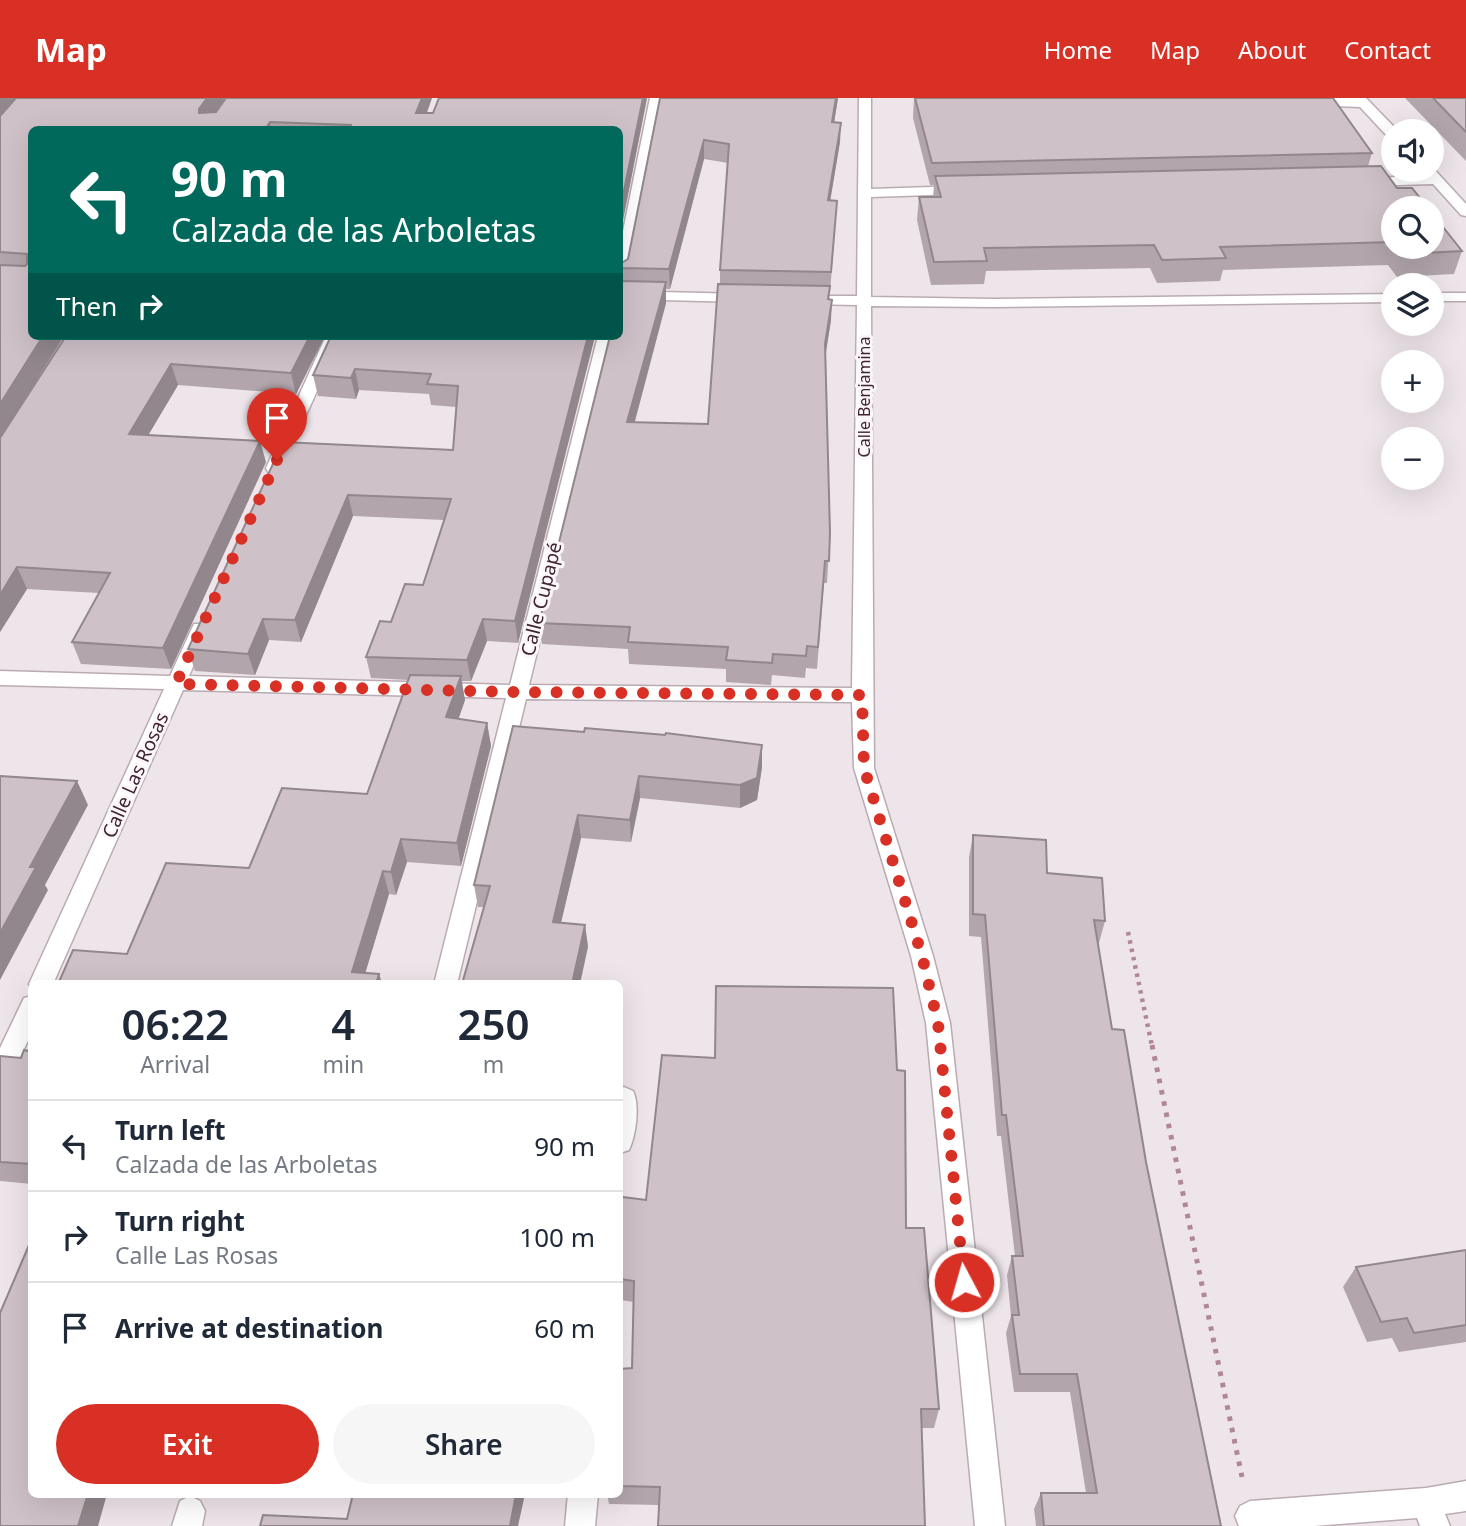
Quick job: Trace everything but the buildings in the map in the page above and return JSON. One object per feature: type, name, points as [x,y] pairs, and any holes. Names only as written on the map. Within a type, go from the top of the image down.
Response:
[{"type":"street","points":[[623,264],[656,98]]},
{"type":"street","name":"Calle Benjamina","points":[[865,98],[862,695],[864,768],[922,956],[938,1023],[990,1526]]},
{"type":"street","points":[[1294,102],[1361,100],[1381,121]]},
{"type":"street","points":[[1353,182],[1381,179]]},
{"type":"street","points":[[1438,182],[1466,212]]},
{"type":"street","points":[[865,192],[977,190]]},
{"type":"street","points":[[623,295],[765,299]]},
{"type":"street","points":[[1444,297],[1466,297]]},
{"type":"street","points":[[791,299],[993,303],[1381,298]]},
{"type":"street","points":[[266,485],[332,340]]},
{"type":"street","name":"Calle Cupapé","points":[[446,980],[605,340]]},
{"type":"street","name":"Calle Las Rosas","points":[[43,980],[210,609]]},
{"type":"street","points":[[0,678],[517,692],[862,695]]},
{"type":"street","points":[[0,1074],[28,1014]]},
{"type":"street","points":[[623,1109],[624,1098]]},
{"type":"street","points":[[1250,1516],[1431,1515],[1466,1496]]},
{"type":"street","points":[[580,1526],[583,1498]]},
{"type":"path","points":[[1128,932],[1250,1516]]},
{"type":"route","points":[[277,460],[176,684],[517,692],[862,695],[864,768],[922,956],[938,1023],[964,1282]]}]
